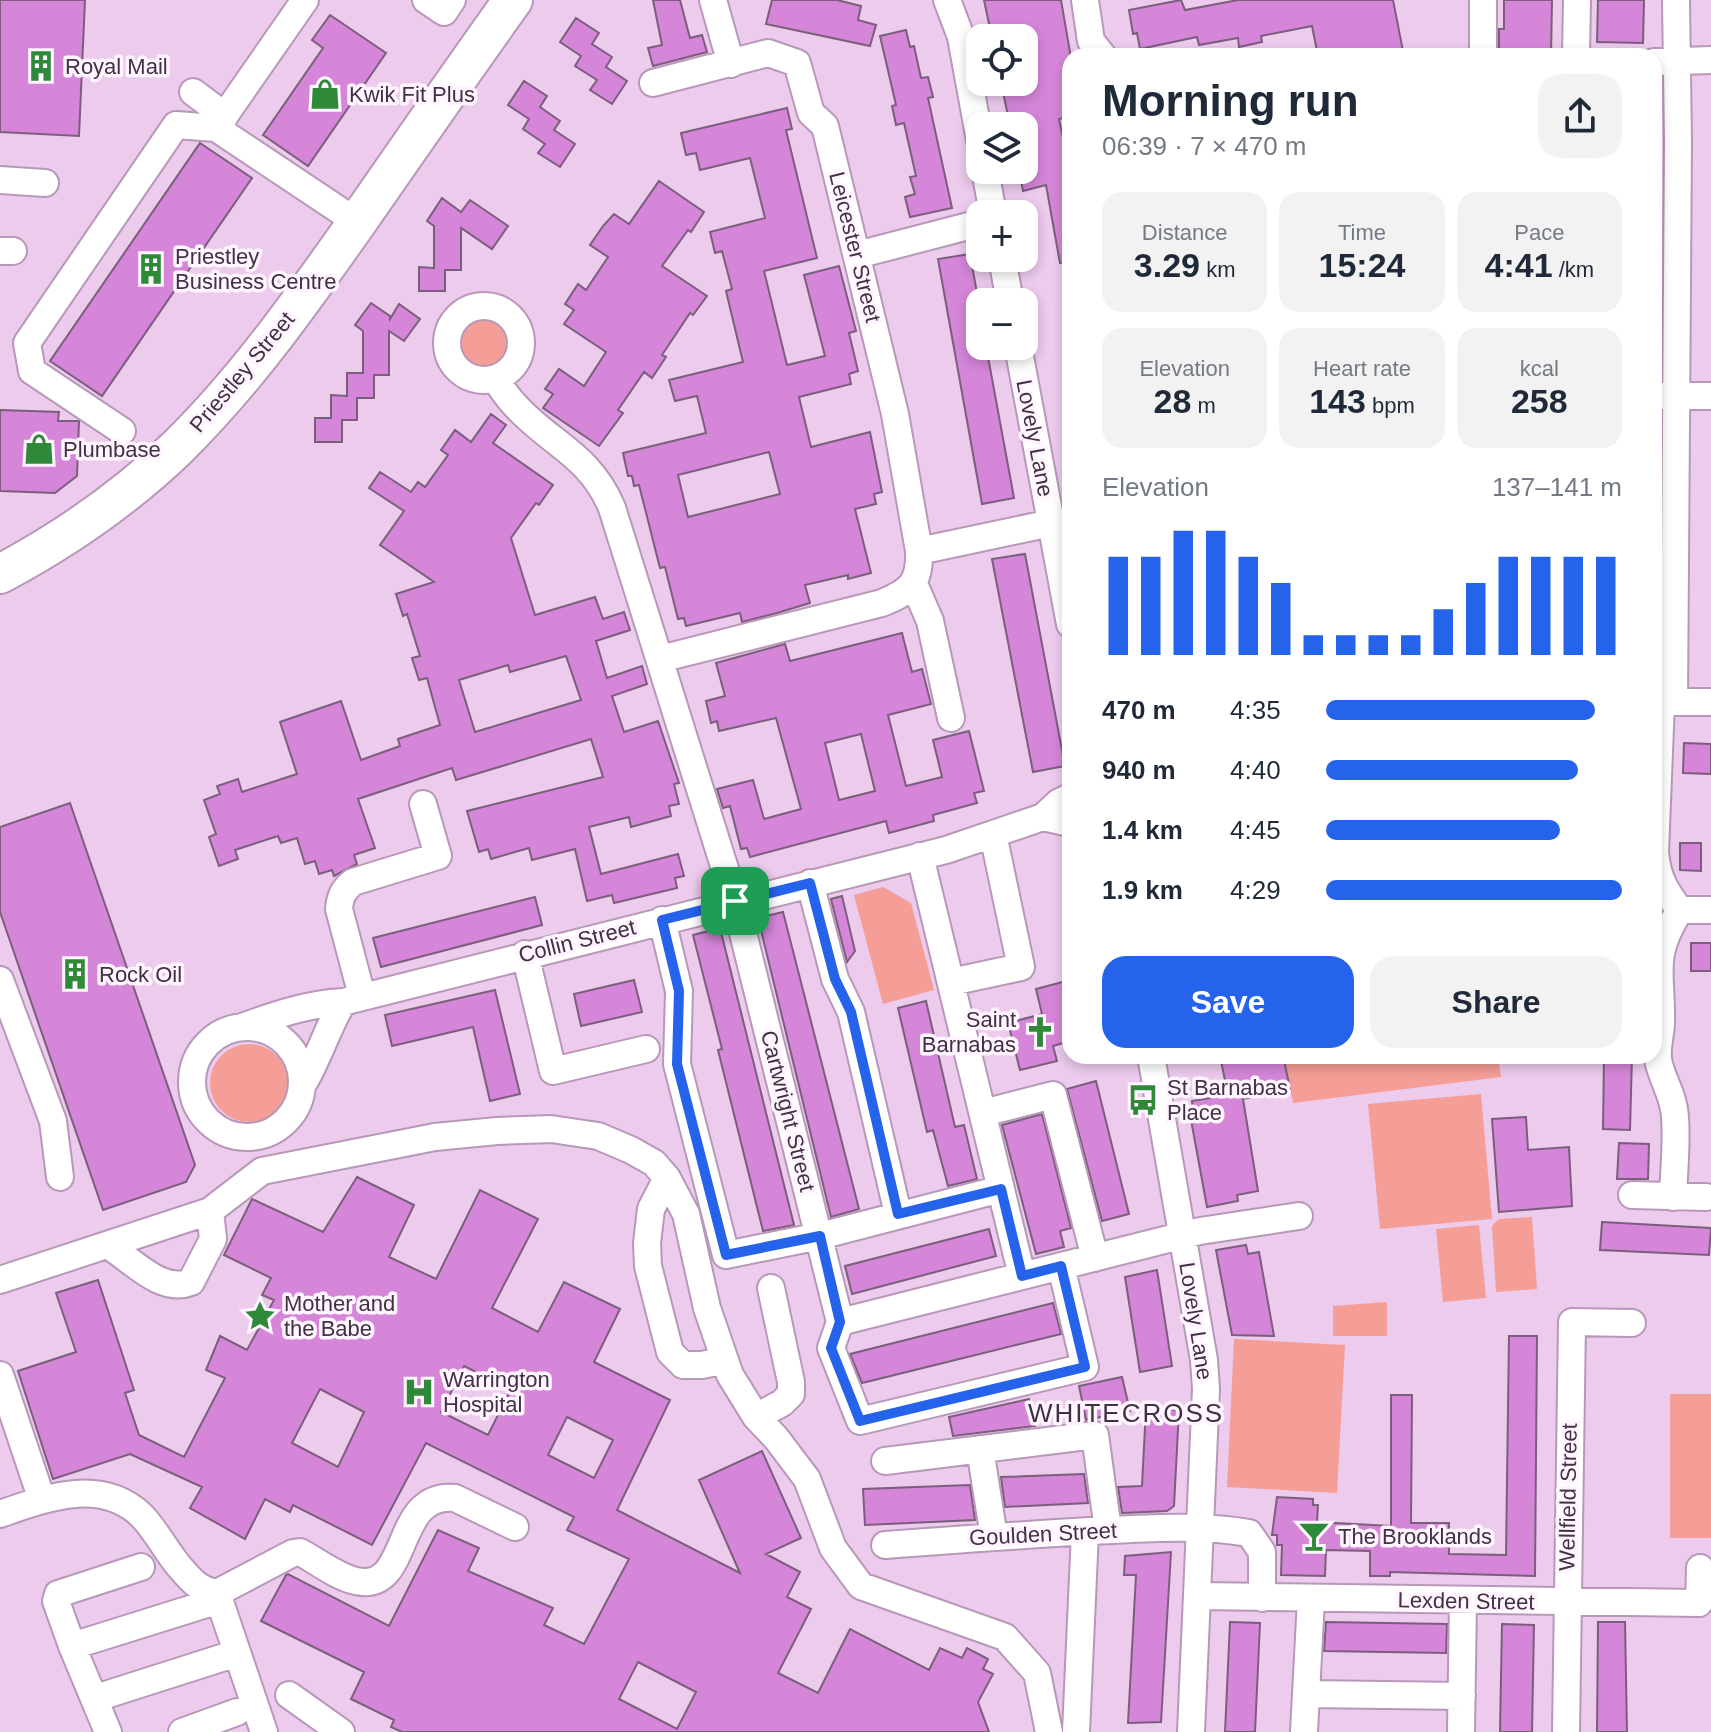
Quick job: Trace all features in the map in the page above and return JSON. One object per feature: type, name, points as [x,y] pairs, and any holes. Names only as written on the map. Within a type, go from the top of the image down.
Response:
[{"type":"highway","name":"Priestley Street","points":[[0,574],[73,530],[134,485],[177,447],[255,362],[513,0]]},
{"type":"street","points":[[221,122],[305,0]]},
{"type":"street","points":[[426,0],[444,12],[452,0]]},
{"type":"street","points":[[713,0],[731,64]]},
{"type":"street","points":[[1085,0],[1091,41],[1097,48]]},
{"type":"street","points":[[1483,0],[1483,48]]},
{"type":"street","points":[[1576,48],[1577,0]]},
{"type":"street","points":[[1662,725],[1666,62],[1676,0]]},
{"type":"street","points":[[951,2],[961,37],[975,112]]},
{"type":"street","name":"Leicester Street","points":[[653,83],[768,53],[797,63],[811,113],[825,126],[895,414],[919,551],[920,568],[914,584]]},
{"type":"street","points":[[1666,62],[1711,60]]},
{"type":"street","points":[[193,92],[221,122],[357,222]]},
{"type":"street","points":[[122,431],[32,371],[27,343],[176,125],[221,122]]},
{"type":"street","points":[[0,180],[45,183]]},
{"type":"street","points":[[857,255],[966,227]]},
{"type":"street","name":"Lovely Lane","points":[[1021,360],[1062,581]]},
{"type":"street","points":[[495,379],[514,405],[584,463],[601,485],[612,508],[735,901]]},
{"type":"street","points":[[1665,396],[1711,396]]},
{"type":"street","points":[[919,551],[1051,523]]},
{"type":"street","points":[[660,659],[882,603],[901,595],[914,584],[930,621],[951,718]]},
{"type":"street","points":[[1663,702],[1711,702]]},
{"type":"street","name":"Collin Street","points":[[353,999],[332,1020],[317,1061],[303,1084],[300,1102],[290,1118],[277,1130],[260,1137],[242,1138],[224,1133],[209,1123],[198,1108],[192,1091],[192,1073],[198,1056],[209,1042],[224,1032],[320,1003],[353,999],[920,856],[1043,817],[1062,801]]},
{"type":"street","points":[[353,999],[340,899],[344,889],[353,882],[438,856],[423,804]]},
{"type":"street","points":[[1043,817],[1062,821]]},
{"type":"street","points":[[951,982],[1021,967],[993,834]]},
{"type":"street","points":[[920,856],[1022,1276]]},
{"type":"street","points":[[810,883],[835,979],[851,1012],[898,1214]]},
{"type":"street","points":[[1662,884],[1680,910],[1711,910]]},
{"type":"street","name":"Cartwright Street","points":[[735,901],[840,1322],[831,1348],[860,1421],[1085,1367],[1061,1266]]},
{"type":"street","points":[[1662,945],[1665,933],[1680,910]]},
{"type":"street","points":[[662,920],[679,991],[677,1064],[726,1255],[820,1236],[1001,1189]]},
{"type":"street","points":[[525,954],[553,1071],[646,1049]]},
{"type":"street","points":[[0,980],[53,1121],[60,1177]]},
{"type":"street","points":[[242,1027],[261,1028],[278,1036],[292,1049],[301,1066],[303,1084]]},
{"type":"street","name":"Lovely Lane","points":[[1152,1064],[1204,1360],[1206,1389],[1191,1732]]},
{"type":"street","points":[[1659,1064],[1671,1093],[1675,1116],[1673,1197]]},
{"type":"street","points":[[983,1113],[1053,1095],[1095,1258]]},
{"type":"street","points":[[0,1280],[210,1211],[262,1171],[435,1137],[497,1131],[551,1129],[598,1136],[631,1150],[654,1163],[667,1178],[686,1214],[707,1308],[730,1375],[756,1417],[807,1479],[833,1548],[861,1586],[1005,1637],[1037,1673],[1049,1732]]},
{"type":"street","points":[[667,1178],[651,1209],[647,1243],[648,1266],[670,1352],[683,1365],[725,1360]]},
{"type":"street","points":[[1632,1195],[1706,1197]]},
{"type":"street","points":[[113,1244],[115,1250],[168,1286],[181,1286],[191,1282],[213,1239],[210,1211]]},
{"type":"street","points":[[840,1322],[1200,1231],[1299,1216]]},
{"type":"street","points":[[756,1417],[782,1403],[791,1394],[771,1288]]},
{"type":"street","name":"Wellfield Street","points":[[1566,1732],[1572,1322],[1632,1323]]},
{"type":"street","points":[[0,1375],[42,1500]]},
{"type":"street","points":[[885,1461],[1095,1435],[1096,1531],[1076,1732]]},
{"type":"street","points":[[980,1449],[994,1537]]},
{"type":"street","points":[[0,1514],[42,1500],[78,1493],[102,1494],[123,1500],[143,1517],[193,1583],[218,1596],[264,1732]]},
{"type":"street","points":[[72,1646],[218,1596],[293,1553],[300,1552],[354,1581],[367,1582],[380,1578],[389,1569],[420,1508],[430,1500],[444,1496],[455,1498],[515,1527]]},
{"type":"street","name":"Goulden Street","points":[[885,1545],[1202,1526],[1249,1533],[1262,1552],[1262,1598]]},
{"type":"street","points":[[108,1732],[56,1601],[58,1594],[141,1567]]},
{"type":"street","name":"Lexden Street","points":[[1199,1596],[1699,1603],[1700,1568]]},
{"type":"street","points":[[1304,1732],[1311,1599]]},
{"type":"street","points":[[1461,1732],[1463,1600]]},
{"type":"street","points":[[96,1698],[237,1653]]},
{"type":"street","points":[[1307,1694],[1462,1696]]},
{"type":"street","points":[[289,1695],[341,1732]]},
{"type":"street","points":[[182,1732],[237,1712]]},
{"type":"shaded area","points":[[485,314],[505,322],[513,342],[505,362],[485,370],[465,362],[457,342],[465,322]]},
{"type":"shaded area","points":[[883,887],[911,903],[934,990],[883,1004],[854,895]]},
{"type":"shaded area","points":[[249,1044],[264,1047],[276,1056],[285,1068],[288,1083],[285,1098],[276,1110],[264,1119],[249,1122],[234,1119],[222,1110],[213,1098],[210,1083],[213,1068],[222,1056],[234,1047]]},
{"type":"shaded area","points":[[1286,1064],[1499,1064],[1501,1077],[1293,1103]]},
{"type":"shaded area","points":[[1481,1094],[1492,1219],[1380,1229],[1368,1104]]},
{"type":"shaded area","points":[[1532,1217],[1537,1289],[1496,1292],[1492,1226],[1499,1219]]},
{"type":"shaded area","points":[[1479,1225],[1486,1298],[1443,1302],[1436,1229]]},
{"type":"shaded area","points":[[1387,1302],[1387,1336],[1333,1336],[1333,1306]]},
{"type":"shaded area","points":[[1234,1339],[1345,1345],[1337,1493],[1227,1487]]},
{"type":"shaded area","points":[[1670,1394],[1711,1394],[1711,1538],[1670,1538]]},
{"type":"building","name":"Royal Mail","points":[[0,0],[85,0],[79,136],[0,132]]},
{"type":"building","points":[[653,0],[680,0],[690,38],[702,35],[707,52],[653,66],[648,48],[662,45]]},
{"type":"building","points":[[772,0],[837,0],[861,6],[858,20],[876,25],[870,46],[766,24]]},
{"type":"building","points":[[984,0],[1061,0],[1069,48],[1062,48],[1062,118],[1059,119],[1062,133],[1062,263],[1046,185],[1023,191],[1022,184],[1038,184],[1038,112],[1007,112],[1004,96],[1038,96],[1038,24],[989,24]]},
{"type":"building","points":[[1181,0],[1185,10],[1238,0],[1393,0],[1402,48],[1316,48],[1312,26],[1261,36],[1262,42],[1239,47],[1238,38],[1199,45],[1197,37],[1140,48],[1137,33],[1133,34],[1129,10]]},
{"type":"building","points":[[1504,0],[1552,0],[1551,48],[1499,48],[1499,29],[1504,29]]},
{"type":"building","points":[[1598,0],[1644,0],[1643,43],[1597,42]]},
{"type":"building","name":"Kwik Fit Plus","points":[[330,15],[386,53],[308,166],[263,135],[323,48],[312,40]]},
{"type":"building","points":[[576,18],[599,33],[592,44],[612,57],[606,67],[627,81],[612,104],[590,90],[597,80],[575,66],[581,56],[560,42]]},
{"type":"building","points":[[906,30],[910,47],[914,46],[921,78],[928,77],[933,97],[928,98],[952,208],[910,217],[905,197],[915,194],[910,177],[916,176],[904,123],[896,125],[892,106],[896,105],[880,36]]},
{"type":"building","points":[[524,81],[547,96],[540,107],[560,121],[554,130],[575,144],[560,167],[538,153],[545,144],[523,129],[529,119],[508,105]]},
{"type":"building","points":[[787,108],[792,129],[786,130],[817,258],[764,271],[787,365],[825,356],[804,275],[839,266],[856,331],[849,333],[858,371],[849,374],[851,384],[799,397],[811,447],[870,432],[882,492],[874,494],[876,504],[855,509],[871,573],[805,585],[810,603],[777,613],[742,622],[740,613],[686,626],[684,618],[678,619],[665,567],[660,568],[639,485],[634,486],[632,476],[628,476],[623,453],[706,433],[697,396],[675,401],[669,380],[743,362],[726,291],[732,289],[722,251],[715,253],[710,232],[765,218],[750,158],[700,170],[696,153],[686,155],[681,133]],"holes":[[[769,452],[780,494],[688,517],[678,475]]]},
{"type":"building","name":"Priestley Business Centre","points":[[200,143],[252,178],[102,396],[50,361]]},
{"type":"building","points":[[659,181],[704,212],[662,266],[707,296],[693,315],[690,313],[662,355],[666,357],[652,378],[644,372],[618,410],[623,413],[599,446],[543,408],[553,394],[545,389],[559,369],[584,386],[606,352],[564,324],[574,310],[565,304],[578,284],[586,290],[608,257],[590,245],[603,226],[614,214],[629,224]]},
{"type":"building","points":[[442,198],[461,212],[470,200],[508,226],[492,249],[461,228],[461,270],[445,270],[445,291],[419,291],[419,267],[434,268],[434,226],[427,221]]},
{"type":"building","points":[[966,255],[966,272],[973,272],[976,288],[966,288],[966,360],[989,360],[1014,498],[982,504],[938,259]]},
{"type":"building","points":[[371,303],[390,319],[399,304],[420,319],[404,341],[389,331],[389,375],[374,375],[374,398],[357,398],[357,420],[342,420],[342,442],[315,442],[315,418],[331,418],[331,395],[347,396],[347,373],[363,373],[363,331],[355,325]]},
{"type":"building","name":"Plumbase","points":[[0,410],[59,412],[58,421],[79,421],[77,476],[55,493],[0,491]]},
{"type":"building","points":[[491,414],[506,425],[493,443],[553,485],[511,538],[535,615],[595,597],[603,619],[624,612],[630,630],[596,641],[607,678],[642,666],[647,684],[612,696],[624,732],[658,721],[679,783],[674,784],[679,804],[669,806],[671,816],[631,827],[629,817],[589,827],[601,874],[678,854],[684,876],[675,878],[677,888],[614,903],[612,895],[587,901],[575,849],[532,860],[529,848],[491,859],[488,849],[479,852],[467,811],[603,777],[591,739],[456,780],[452,768],[358,799],[375,848],[354,855],[357,864],[334,876],[332,870],[319,874],[315,861],[305,864],[297,838],[281,843],[278,836],[235,850],[238,859],[219,866],[209,837],[216,834],[204,800],[220,794],[217,786],[238,779],[242,792],[297,774],[280,722],[341,701],[361,760],[400,746],[398,739],[440,725],[427,678],[419,680],[412,658],[420,656],[407,614],[403,616],[396,594],[434,582],[380,545],[404,511],[369,488],[380,472],[411,492],[418,482],[425,487],[448,455],[441,450],[455,430],[471,442]],"holes":[[[566,656],[581,700],[475,732],[459,680],[508,665],[510,672]]]},
{"type":"building","points":[[1025,554],[1062,750],[1062,767],[1033,772],[992,559]]},
{"type":"building","points":[[902,633],[912,672],[922,669],[931,704],[888,715],[906,786],[942,777],[933,740],[969,731],[984,791],[974,793],[977,803],[933,815],[934,821],[889,833],[886,821],[750,857],[747,848],[741,849],[730,806],[723,808],[717,789],[753,780],[764,819],[801,809],[776,718],[719,731],[717,721],[711,723],[706,701],[725,696],[716,663],[785,644],[790,661]],"holes":[[[861,734],[875,791],[839,800],[825,743]]]},
{"type":"building","points":[[1684,743],[1711,744],[1711,774],[1683,773]]},
{"type":"building","name":"Rock Oil","points":[[70,803],[195,1165],[186,1182],[103,1210],[0,912],[0,827]]},
{"type":"building","points":[[1680,843],[1701,843],[1701,871],[1680,870]]},
{"type":"building","points":[[842,896],[855,951],[847,962],[831,899]]},
{"type":"building","points":[[535,897],[542,925],[381,967],[373,938]]},
{"type":"building","points":[[783,912],[859,1209],[831,1217],[758,918]]},
{"type":"building","points":[[720,928],[794,1225],[763,1231],[693,935]]},
{"type":"building","points":[[1691,943],[1711,943],[1711,971],[1691,971]]},
{"type":"building","points":[[634,980],[642,1012],[581,1026],[574,994]]},
{"type":"building","name":"Saint Barnabas","points":[[1062,982],[1062,1043],[1053,1046],[1057,1061],[1020,1070],[1008,1023],[1042,1014],[1036,989]]},
{"type":"building","points":[[495,990],[520,1094],[490,1101],[473,1027],[392,1046],[385,1015]]},
{"type":"building","points":[[926,1001],[955,1127],[964,1125],[977,1179],[948,1186],[933,1130],[927,1132],[898,1008]]},
{"type":"building","points":[[1222,1064],[1285,1064],[1290,1089],[1243,1099],[1258,1191],[1237,1195],[1238,1201],[1207,1207],[1189,1109],[1193,1109],[1192,1101],[1228,1095]]},
{"type":"building","points":[[1604,1064],[1632,1064],[1630,1130],[1603,1129]]},
{"type":"building","points":[[1096,1081],[1129,1214],[1102,1221],[1067,1089]]},
{"type":"building","points":[[1042,1114],[1071,1228],[1060,1231],[1064,1247],[1036,1254],[1002,1125]]},
{"type":"building","points":[[1526,1117],[1528,1150],[1569,1147],[1572,1206],[1499,1212],[1492,1119]]},
{"type":"building","points":[[1619,1143],[1649,1144],[1648,1179],[1617,1179]]},
{"type":"building","points":[[357,1177],[414,1205],[389,1257],[436,1279],[480,1190],[538,1219],[492,1308],[538,1332],[564,1282],[620,1309],[594,1362],[670,1400],[617,1510],[740,1573],[699,1480],[762,1451],[801,1538],[766,1554],[800,1572],[787,1597],[811,1609],[778,1673],[818,1693],[850,1629],[929,1670],[940,1648],[962,1658],[967,1648],[988,1659],[983,1669],[993,1674],[978,1702],[989,1732],[402,1732],[391,1727],[394,1720],[351,1699],[364,1672],[261,1621],[286,1575],[389,1626],[438,1530],[479,1548],[468,1571],[553,1608],[544,1625],[584,1644],[629,1559],[567,1530],[574,1517],[426,1443],[372,1545],[293,1505],[290,1512],[265,1499],[245,1539],[190,1508],[202,1487],[130,1454],[53,1479],[18,1371],[76,1352],[56,1293],[98,1280],[134,1390],[125,1393],[139,1435],[184,1457],[225,1378],[206,1370],[220,1336],[247,1350],[274,1300],[262,1295],[271,1278],[224,1255],[252,1199],[323,1232]],"holes":[[[464,1366],[511,1389],[488,1435],[441,1412]],[[320,1389],[364,1412],[338,1467],[292,1443]],[[567,1417],[613,1440],[594,1478],[548,1455]],[[638,1662],[696,1692],[677,1729],[619,1699]]]},
{"type":"building","points":[[1602,1222],[1711,1228],[1709,1255],[1600,1250]]},
{"type":"building","points":[[989,1229],[996,1256],[852,1294],[845,1266]]},
{"type":"building","points":[[1246,1245],[1248,1254],[1259,1252],[1274,1336],[1232,1335],[1216,1250]]},
{"type":"building","points":[[1157,1270],[1172,1366],[1140,1372],[1125,1277]]},
{"type":"building","points":[[1053,1303],[1061,1334],[862,1383],[850,1354]]},
{"type":"building","points":[[1509,1336],[1537,1336],[1535,1576],[1390,1572],[1390,1576],[1370,1576],[1370,1551],[1326,1550],[1325,1576],[1281,1575],[1282,1545],[1277,1545],[1277,1535],[1272,1535],[1277,1497],[1313,1499],[1313,1505],[1318,1505],[1317,1522],[1391,1526],[1391,1395],[1412,1395],[1411,1523],[1449,1523],[1449,1554],[1506,1555]]},
{"type":"building","points":[[1122,1377],[1130,1411],[1086,1420],[1079,1386]]},
{"type":"building","points":[[1029,1399],[1035,1426],[953,1436],[949,1417]]},
{"type":"building","points":[[1146,1408],[1179,1410],[1174,1506],[1167,1511],[1122,1513],[1118,1487],[1142,1486]]},
{"type":"building","points":[[1084,1474],[1088,1503],[1005,1507],[1001,1477]]},
{"type":"building","points":[[970,1485],[975,1520],[865,1525],[863,1489]]},
{"type":"building","points":[[1171,1552],[1161,1722],[1128,1723],[1136,1575],[1124,1575],[1125,1556]]},
{"type":"building","points":[[1230,1622],[1260,1623],[1255,1732],[1225,1732]]},
{"type":"building","points":[[1326,1622],[1447,1624],[1446,1653],[1324,1651]]},
{"type":"building","points":[[1598,1622],[1625,1622],[1627,1732],[1597,1732]]},
{"type":"building","points":[[1502,1624],[1534,1625],[1532,1732],[1500,1732]]},
{"type":"place","name":"Royal Mail","points":[[41,66]]},
{"type":"place","name":"Kwik Fit Plus","points":[[325,94]]},
{"type":"place","name":"Priestley Business Centre","points":[[151,269]]},
{"type":"place","name":"Plumbase","points":[[39,449]]},
{"type":"place","name":"Rock Oil","points":[[75,974]]},
{"type":"place","name":"Saint Barnabas","points":[[1040,1032]]},
{"type":"place","name":"St Barnabas Place","points":[[1143,1100]]},
{"type":"place","name":"Mother and the Babe","points":[[260,1316]]},
{"type":"place","name":"Warrington Hospital","points":[[419,1392]]},
{"type":"place","name":"The Brooklands","points":[[1314,1536]]},
{"type":"district","name":"WHITECROSS","points":[[1126,1413]]},
{"type":"route","points":[[810,883],[835,979],[851,1012],[898,1214],[1001,1189],[1022,1276],[1061,1266],[1085,1367],[860,1421],[831,1348],[840,1322],[820,1236],[726,1255],[677,1064],[679,991],[662,920],[735,901],[810,883]]}]
